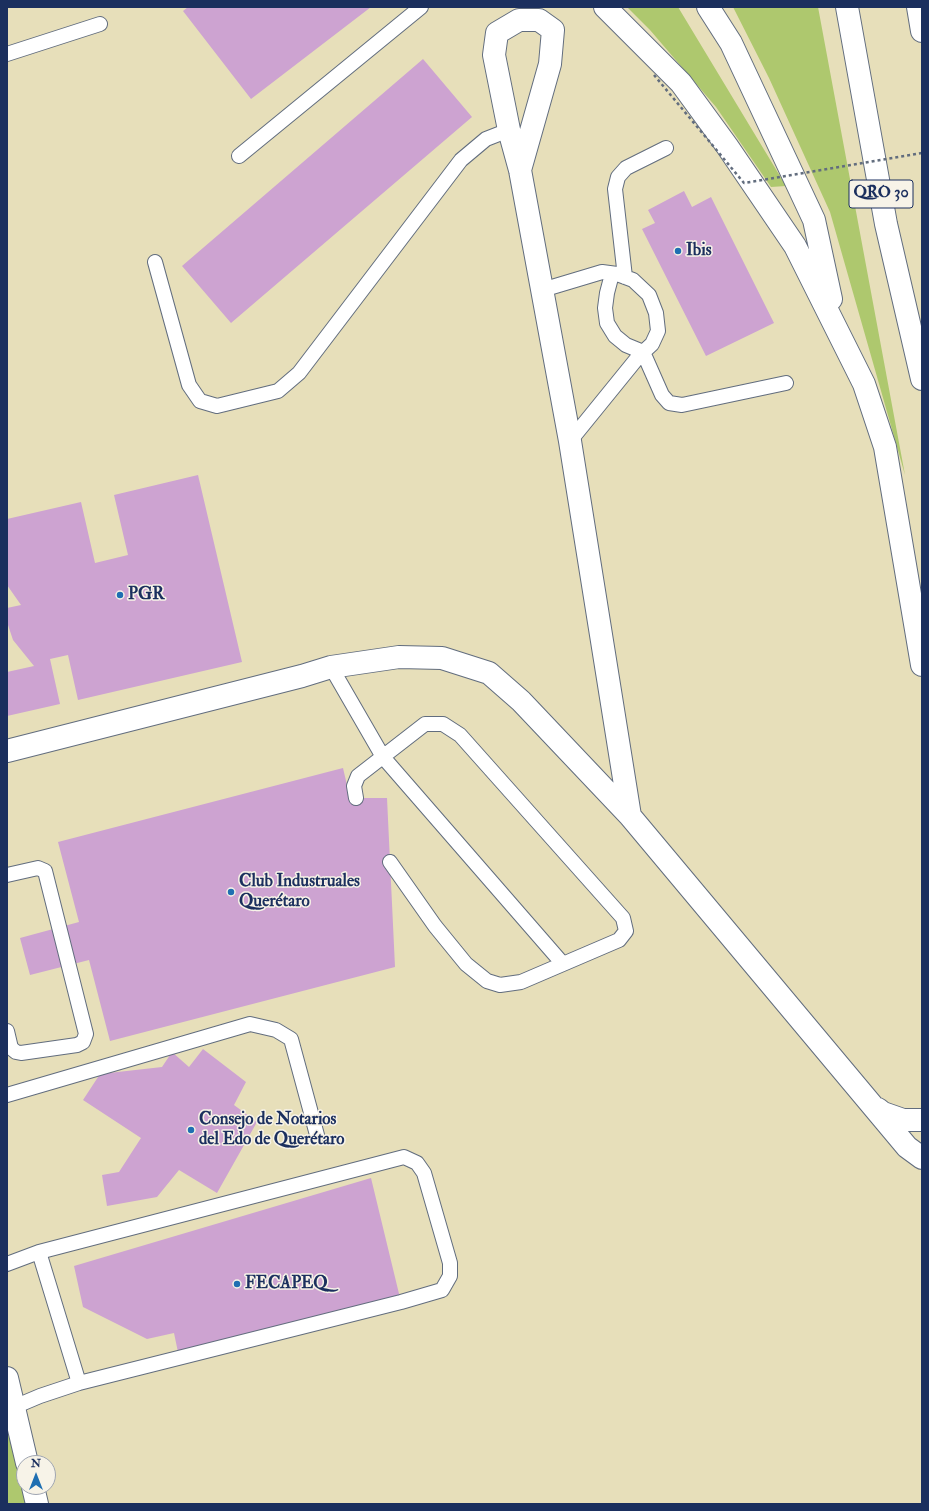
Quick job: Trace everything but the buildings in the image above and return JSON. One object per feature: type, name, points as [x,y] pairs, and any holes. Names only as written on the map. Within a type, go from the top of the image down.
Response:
[{"type":"main road","points":[[605,7],[681,83],[727,146],[795,246],[864,384],[885,447],[922,665]]},
{"type":"main road","points":[[708,7],[731,43],[814,220],[837,328]]},
{"type":"main road","name":"QRO 30","points":[[847,7],[886,224],[922,379]]},
{"type":"main road","points":[[918,7],[922,31]]},
{"type":"main road","points":[[520,170],[550,64],[553,30],[539,20],[519,20],[497,33],[494,55],[509,130],[520,170],[570,441],[630,816]]},
{"type":"main road","points":[[7,751],[294,678],[331,667],[399,657],[442,658],[489,673],[521,701],[630,816],[907,1146],[922,1158]]},
{"type":"main road","points":[[867,1099],[883,1114],[903,1120],[922,1120]]},
{"type":"main road","points":[[7,1378],[25,1455]]},
{"type":"lane","points":[[239,156],[421,7]]},
{"type":"lane","points":[[7,54],[100,24]]},
{"type":"lane","points":[[155,262],[190,385],[200,401],[218,406],[278,391],[299,373],[460,160],[486,139],[509,130]]},
{"type":"lane","points":[[666,148],[626,168],[618,177],[615,189],[618,275],[607,293],[605,308],[607,323],[615,336],[626,345],[643,352],[662,395],[668,403],[682,405],[786,383]]},
{"type":"lane","points":[[542,290],[602,272],[618,275],[633,280],[649,295],[656,313],[658,331],[652,344],[643,352],[570,441]]},
{"type":"lane","points":[[331,667],[384,757],[563,964]]},
{"type":"lane","points":[[356,798],[354,786],[358,776],[426,724],[443,724],[460,735],[623,918],[626,931],[619,940],[520,982],[500,985],[487,981],[466,964],[435,926],[390,862]]},
{"type":"lane","points":[[7,876],[38,868],[45,871],[86,1034],[83,1042],[77,1045],[21,1053],[16,1052],[11,1048],[7,1031]]},
{"type":"lane","points":[[7,1094],[250,1024],[276,1030],[291,1039],[317,1135]]},
{"type":"lane","points":[[7,1264],[39,1252],[404,1157],[417,1163],[424,1173],[450,1263],[450,1276],[442,1290],[401,1302],[79,1383],[40,1396],[14,1407]]},
{"type":"lane","points":[[39,1252],[79,1383]]},
{"type":"path","points":[[654,75],[744,183],[922,152]]},
{"type":"green space","points":[[627,7],[678,7],[786,186],[771,187],[716,107],[650,30]]},
{"type":"green space","points":[[733,7],[818,7],[905,475],[830,212],[769,78]]},
{"type":"green space","points":[[7,1417],[16,1456],[16,1495],[25,1495],[27,1504],[7,1504]]},
{"type":"place","name":"Ibis","points":[[678,251]]},
{"type":"place","name":"PGR","points":[[120,595]]},
{"type":"place","name":"Club Industruales Querétaro","points":[[231,892]]},
{"type":"place","name":"Consejo de Notarios del Edo de Querétaro","points":[[191,1130]]},
{"type":"place","name":"FECAPEQ","points":[[237,1284]]}]
